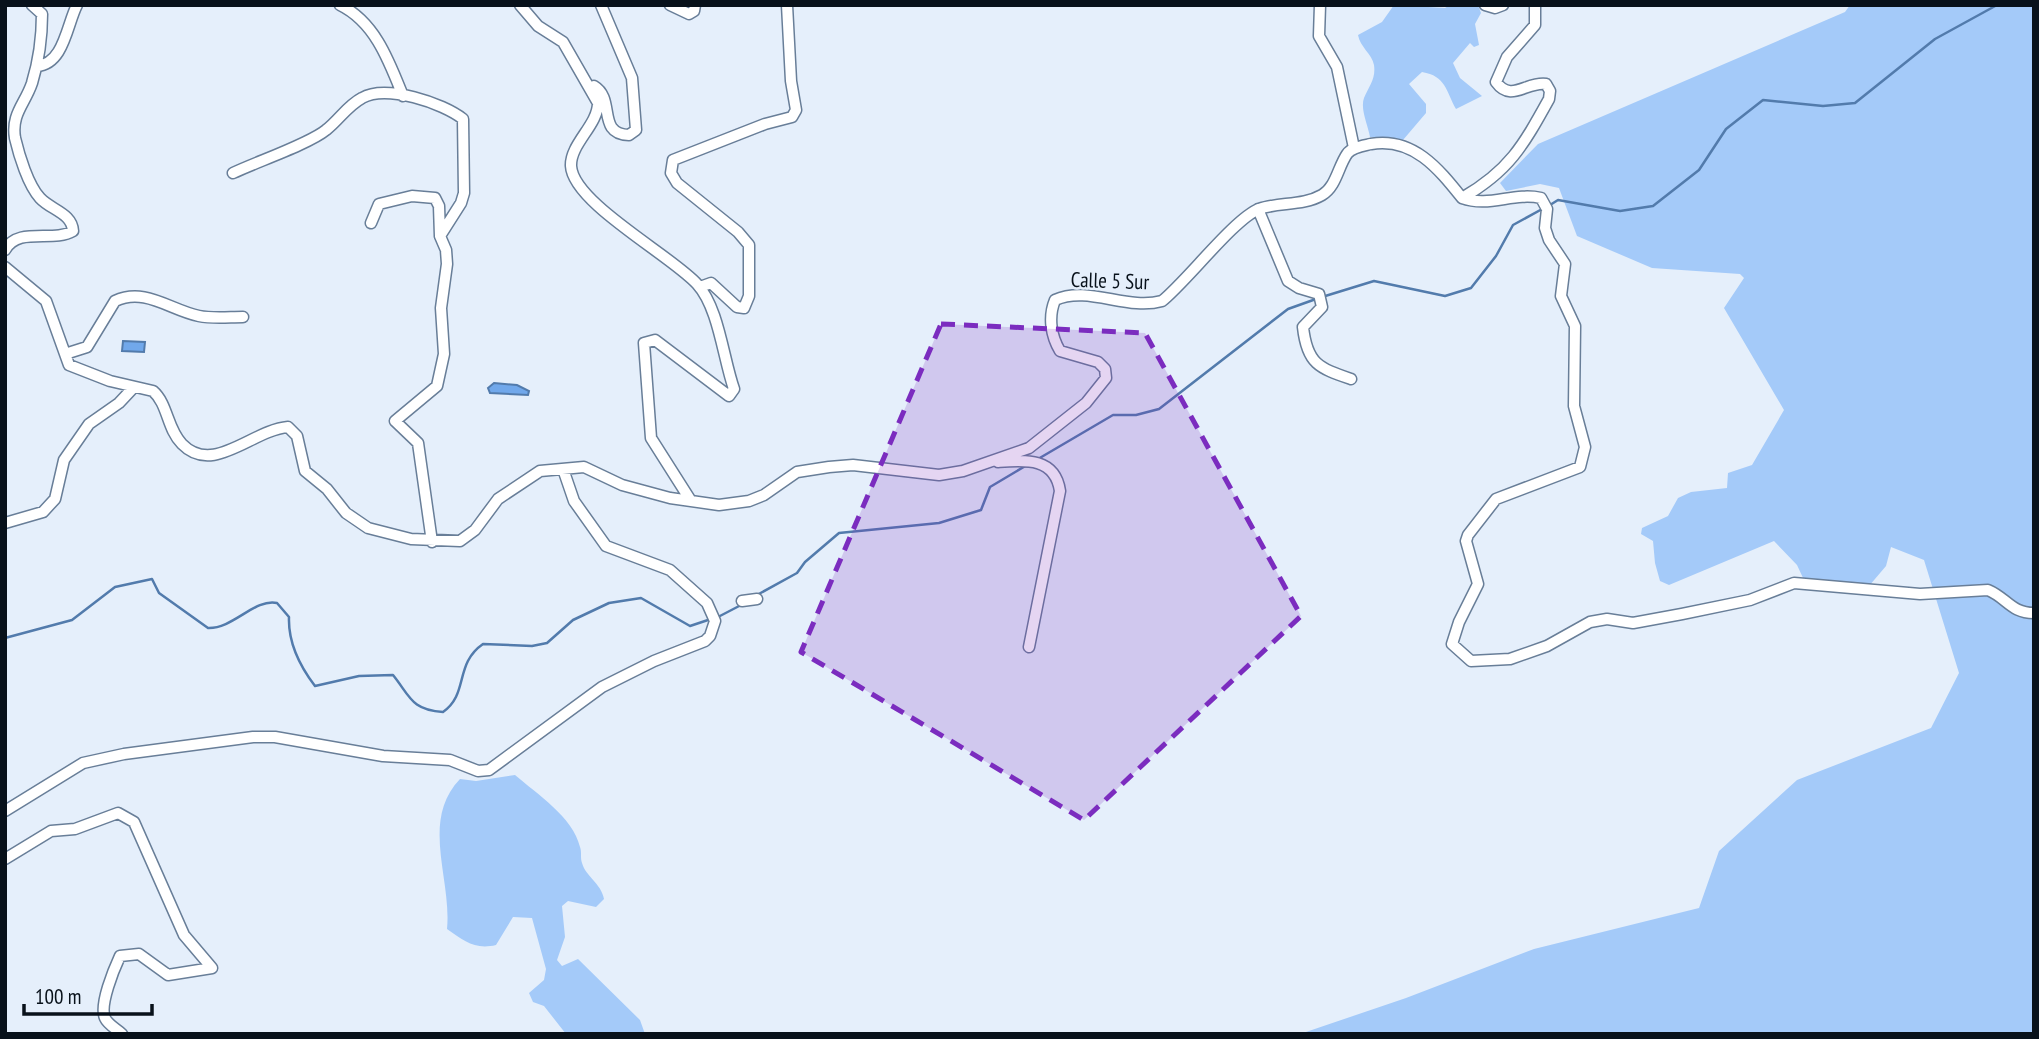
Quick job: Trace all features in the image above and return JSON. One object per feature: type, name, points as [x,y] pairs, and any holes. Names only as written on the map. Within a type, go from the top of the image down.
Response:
[{"type":"street","points":[[5,250],[9,242],[18,238],[65,235],[72,231],[72,223],[67,217],[37,194],[16,141],[14,120],[37,66],[42,14],[32,5]]},
{"type":"street","points":[[37,66],[47,64],[58,52],[77,5]]},
{"type":"street","points":[[340,5],[361,17],[390,64],[403,96]]},
{"type":"street","points":[[520,5],[538,26],[563,43],[599,108],[571,163],[575,181],[622,225],[700,287],[711,305],[734,393],[726,394],[655,340],[644,343],[651,439],[691,500]]},
{"type":"street","points":[[590,88],[594,86],[600,90],[605,101],[607,124],[612,130],[629,135],[636,130],[632,78],[601,5]]},
{"type":"street","points":[[670,5],[689,14],[694,11],[695,5]]},
{"type":"street","points":[[700,287],[710,283],[737,307],[744,307],[749,296],[751,251],[738,232],[677,183],[671,173],[673,160],[765,124],[792,117],[796,110],[791,81],[787,5]]},
{"type":"street","points":[[1320,5],[1319,36],[1337,67],[1354,148]]},
{"type":"street","points":[[1485,5],[1495,8],[1503,5]]},
{"type":"street","points":[[1462,198],[1491,182],[1521,149],[1549,99],[1550,92],[1546,84],[1539,83],[1511,93],[1501,89],[1496,82],[1507,57],[1535,25],[1535,5]]},
{"type":"street","points":[[233,173],[326,131],[345,109],[365,96],[403,96],[432,101],[449,108],[464,122],[464,193],[461,203],[440,236]]},
{"type":"street","points":[[1351,379],[1321,369],[1310,354],[1303,327],[1322,307],[1320,297],[1289,281],[1258,209],[1321,196],[1328,191],[1348,153],[1354,148],[1378,143],[1402,146],[1418,152],[1433,163],[1462,198],[1476,203],[1528,195],[1541,198],[1545,206],[1545,228],[1549,240],[1565,264],[1561,296],[1575,326],[1574,406],[1585,447],[1584,459],[1580,467],[1569,474],[1496,499],[1468,535],[1466,541],[1478,584],[1459,622],[1452,644],[1471,661],[1510,659],[1547,646],[1590,622],[1607,619],[1633,623],[1682,614],[1750,600],[1794,583],[1920,594],[1988,590],[2008,607],[2020,612],[2034,612]]},
{"type":"street","points":[[371,223],[376,205],[412,196],[435,198],[439,206],[440,236],[446,250],[447,264],[441,307],[444,354],[437,386],[395,421],[418,443],[432,542]]},
{"type":"street","name":"Calle 5 Sur","points":[[563,469],[584,467],[622,485],[719,505],[749,501],[764,495],[797,472],[853,466],[939,475],[990,462],[1029,448],[1086,403],[1106,378],[1105,369],[1098,362],[1060,351],[1052,338],[1052,308],[1055,300],[1064,296],[1092,297],[1147,305],[1161,301],[1258,209]]},
{"type":"street","points":[[5,268],[46,301],[69,365],[153,391],[158,395],[171,429],[183,446],[205,456],[216,456],[269,428],[288,427],[297,436],[305,471],[327,489],[346,513],[368,528],[432,542],[463,539],[475,530],[498,499],[509,491],[540,471],[563,469],[574,501],[606,546],[670,569],[707,603],[715,618],[705,641],[654,660],[602,687],[489,770],[478,771],[450,760],[383,756],[275,737],[243,738],[124,754],[83,763],[5,811]]},
{"type":"street","points":[[65,354],[87,347],[115,301],[127,297],[152,298],[198,316],[243,317]]},
{"type":"street","points":[[5,523],[43,512],[55,499],[64,460],[83,433],[134,387]]},
{"type":"street","points":[[990,462],[1041,462],[1055,474],[1060,491],[1029,647]]},
{"type":"street","points":[[742,601],[757,599]]},
{"type":"street","points":[[5,859],[51,831],[75,829],[118,813],[134,822],[184,935],[212,966],[210,971],[168,975],[139,954],[120,956],[113,970],[104,1005],[108,1023],[122,1034]]},
{"type":"highlighted area","points":[[941,324],[1145,333],[1301,616],[1084,820],[801,652]]},
{"type":"shaded area","points":[[1394,5],[1445,8],[1450,5],[1478,5],[1481,13],[1475,24],[1479,45],[1474,47],[1470,43],[1453,63],[1460,78],[1482,96],[1456,109],[1441,81],[1422,72],[1409,84],[1426,104],[1426,113],[1403,140],[1370,137],[1363,102],[1373,78],[1374,65],[1358,35],[1382,22]]},
{"type":"shaded area","points":[[1850,5],[2034,5],[2034,1034],[1300,1034],[1406,998],[1534,949],[1699,908],[1719,851],[1797,780],[1931,728],[1959,673],[1924,560],[1891,547],[1886,566],[1869,586],[1804,580],[1797,565],[1774,541],[1669,585],[1660,581],[1653,541],[1641,534],[1642,528],[1668,516],[1678,498],[1691,492],[1727,488],[1728,473],[1752,465],[1784,410],[1724,308],[1744,278],[1740,274],[1652,268],[1577,236],[1559,188],[1540,184],[1506,191],[1500,183],[1538,144],[1845,12]]},
{"type":"shaded area","points":[[123,341],[145,342],[144,352],[122,351]]},
{"type":"shaded area","points":[[494,383],[517,385],[529,391],[528,395],[490,393],[488,388]]},
{"type":"shaded area","points":[[515,775],[553,807],[570,826],[580,847],[584,868],[604,899],[596,907],[568,901],[562,906],[565,937],[557,960],[562,966],[578,959],[640,1020],[645,1034],[566,1034],[544,1006],[533,1002],[529,993],[544,980],[546,969],[532,918],[513,917],[496,945],[489,946],[470,943],[447,929],[440,832],[448,795],[460,779],[476,781]]},
{"type":"waterway","points":[[1550,205],[1558,200],[1620,211],[1653,206],[1699,170],[1726,129],[1763,100],[1823,106],[1855,103],[1935,39],[1997,5]]},
{"type":"waterway","points":[[1322,297],[1374,281],[1445,296],[1471,288],[1496,256],[1513,225],[1544,208]]},
{"type":"waterway","points":[[1038,459],[1113,415],[1136,415],[1159,409],[1288,309],[1316,299]]},
{"type":"waterway","points":[[757,595],[797,573],[805,562],[839,533],[939,523],[981,510],[990,487],[1027,465]]},
{"type":"waterway","points":[[5,638],[72,620],[115,587],[152,579],[159,593],[208,628],[226,624],[260,605],[277,603],[289,617],[290,636],[296,653],[315,686],[359,676],[393,675],[412,701],[432,711],[443,712],[456,697],[468,661],[483,644],[532,646],[547,643],[573,620],[609,603],[641,598],[690,626],[711,619]]},
{"type":"waterway","points":[[718,617],[743,604]]}]
